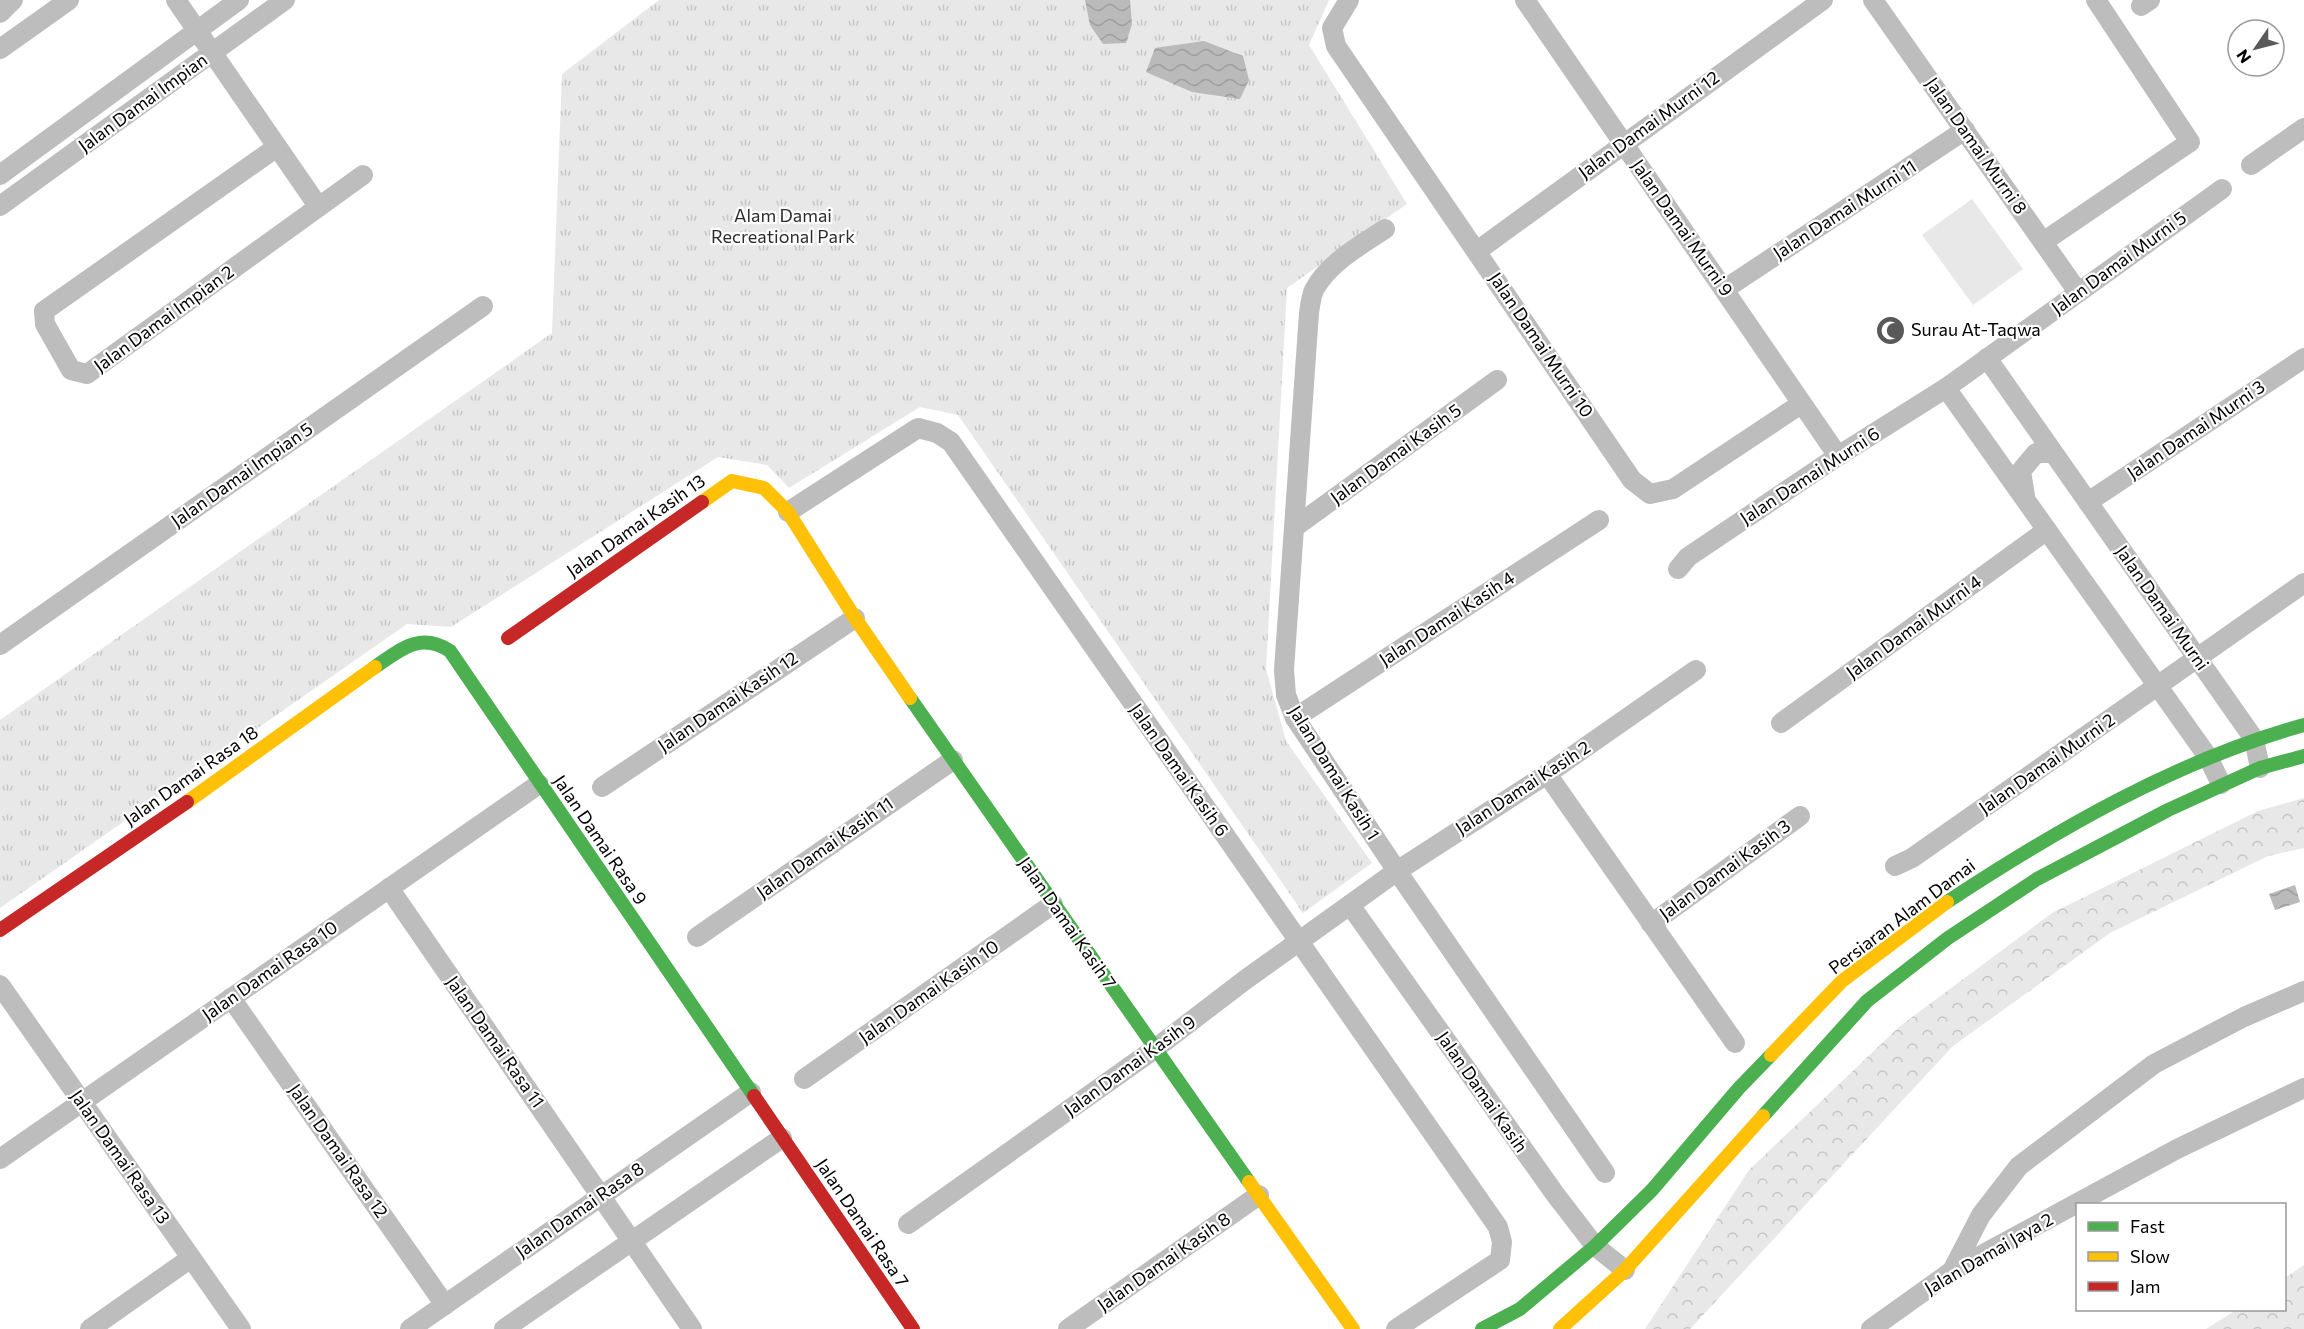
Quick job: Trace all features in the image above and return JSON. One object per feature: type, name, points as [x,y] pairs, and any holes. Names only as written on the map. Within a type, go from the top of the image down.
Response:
[{"type":"street","points":[[0,13],[13,0]]},
{"type":"street","points":[[0,49],[69,0]]},
{"type":"street","points":[[176,0],[318,206]]},
{"type":"street","name":"Jalan Damai Impian","points":[[0,174],[239,0]]},
{"type":"street","name":"Jalan Damai Impian","points":[[0,206],[285,0]]},
{"type":"street","name":"Jalan Damai Murni 10","points":[[1349,0],[1332,28],[1336,46],[1632,480],[1650,494],[1673,489],[1801,404]]},
{"type":"street","name":"Jalan Damai Murni 9","points":[[1525,0],[1838,456]]},
{"type":"street","name":"Jalan Damai Murni 12","points":[[1477,250],[1823,0]]},
{"type":"street","name":"Jalan Damai Murni 8","points":[[1874,0],[2078,292]]},
{"type":"street","points":[[2043,242],[2190,142],[2096,0]]},
{"type":"street","points":[[2251,165],[2304,128]]},
{"type":"street","name":"Jalan Damai Murni 11","points":[[1725,289],[1965,130]]},
{"type":"street","name":"Jalan Damai Impian 2","points":[[277,147],[44,311],[45,324],[71,370],[87,374],[363,175]]},
{"type":"street","name":"Jalan Damai Murni 5","points":[[1946,388],[2222,189]]},
{"type":"street","name":"Jalan Damai Kasih 1","points":[[1385,229],[1343,257],[1314,291],[1309,313],[1284,670],[1286,695],[1295,718],[1397,871],[1605,1173]]},
{"type":"street","name":"Jalan Damai Impian 5","points":[[0,645],[483,306]]},
{"type":"street","name":"Jalan Damai Murni","points":[[1987,358],[2254,739],[2260,768]]},
{"type":"street","name":"Jalan Damai Murni 3","points":[[2088,502],[2304,358]]},
{"type":"street","name":"Jalan Damai Kasih 5","points":[[1295,527],[1497,380]]},
{"type":"street","points":[[1946,388],[2208,757],[2221,784]]},
{"type":"street","name":"Jalan Damai Murni 6","points":[[1678,569],[1688,557],[1838,456],[1946,388]]},
{"type":"street","name":"Jalan Damai Kasih 6","points":[[788,512],[918,428],[937,433],[951,442],[1498,1227],[1502,1242],[1500,1260],[1396,1329]]},
{"type":"street","points":[[2026,501],[2021,471],[2036,453],[2053,453]]},
{"type":"street","name":"Jalan Damai Kasih 13","points":[[508,638],[732,481],[764,488],[788,512]]},
{"type":"street","name":"Jalan Damai Kasih 7","points":[[788,512],[855,618],[953,760],[1353,1329]]},
{"type":"street","name":"Jalan Damai Kasih 4","points":[[1295,718],[1599,520]]},
{"type":"street","name":"Jalan Damai Murni 4","points":[[1781,723],[2047,530]]},
{"type":"street","name":"Jalan Damai Murni 2","points":[[1895,866],[1912,858],[2304,583]]},
{"type":"street","name":"Jalan Damai Kasih 12","points":[[602,787],[855,618]]},
{"type":"street","name":"Jalan Damai Rasa 9","points":[[401,649],[412,643],[427,641],[440,644],[450,651],[782,1138]]},
{"type":"street","name":"Jalan Damai Rasa 18","points":[[0,930],[195,796],[401,649]]},
{"type":"street","name":"Jalan Damai Kasih 2","points":[[1350,905],[1397,871],[1547,774],[1696,670]]},
{"type":"street","name":"Persiaran Alam Damai","points":[[1482,1329],[1520,1309],[1595,1246],[1652,1190],[1739,1088],[1842,981],[1931,913],[2022,853],[2160,779],[2254,739],[2304,725]]},
{"type":"street","points":[[1560,1329],[1625,1270],[1867,1001],[1948,938],[2037,879],[2221,784],[2260,768],[2304,756]]},
{"type":"street","name":"Jalan Damai Kasih 11","points":[[697,937],[953,760]]},
{"type":"street","points":[[1547,774],[1735,1043]]},
{"type":"street","name":"Jalan Damai Rasa 10","points":[[0,1159],[539,784]]},
{"type":"street","name":"Jalan Damai Kasih 3","points":[[1651,924],[1800,816]]},
{"type":"street","name":"Jalan Damai Rasa 11","points":[[389,888],[692,1329]]},
{"type":"street","name":"Jalan Damai Kasih 10","points":[[804,1079],[1053,904]]},
{"type":"street","name":"Jalan Damai Kasih 9","points":[[908,1224],[1156,1048],[1245,980],[1350,905]]},
{"type":"street","name":"Jalan Damai Kasih","points":[[1350,905],[1555,1194],[1595,1246],[1625,1270]]},
{"type":"street","name":"Jalan Damai Rasa 13","points":[[0,985],[241,1329]]},
{"type":"street","points":[[1952,1271],[1981,1215],[2019,1166],[2154,1064],[2244,1017],[2304,992]]},
{"type":"street","name":"Jalan Damai Rasa 12","points":[[231,998],[445,1305]]},
{"type":"street","name":"Jalan Damai Jaya 2","points":[[2077,1203],[2177,1149],[2304,1088]]},
{"type":"street","name":"Jalan Damai Rasa 8","points":[[410,1329],[751,1092]]},
{"type":"street","points":[[504,1329],[782,1138]]},
{"type":"street","name":"Jalan Damai Rasa 7","points":[[782,1138],[913,1329]]},
{"type":"street","name":"Jalan Damai Kasih 8","points":[[1068,1329],[1259,1195]]},
{"type":"street","name":"Jalan Damai Jaya 2","points":[[1870,1329],[1952,1271],[2076,1204]]},
{"type":"street","points":[[90,1329],[191,1258]]},
{"type":"green space","name":"Alam Damai Recreational Park","points":[[659,0],[1329,0],[1309,45],[1407,204],[1287,288],[1266,669],[1286,741],[1372,863],[1303,913],[958,415],[920,407],[789,488],[767,465],[718,457],[451,627],[407,624],[0,908],[0,720],[552,333],[562,74]]},
{"type":"green space","points":[[1972,199],[2023,269],[1973,305],[1922,235]]},
{"type":"green space","points":[[2304,798],[2304,848],[2268,856],[2110,933],[1953,1046],[1690,1329],[1645,1329],[1749,1170],[1900,1026],[2052,913],[2258,811]]},
{"type":"green space","points":[[2304,1265],[2304,1329],[2206,1329],[2234,1311],[2286,1311],[2286,1277]]},
{"type":"water","points":[[1085,0],[1130,0],[1132,24],[1126,43],[1103,44],[1090,25]]},
{"type":"water","points":[[1204,41],[1243,56],[1249,80],[1240,99],[1192,92],[1146,72],[1155,48]]},
{"type":"water","points":[[2295,885],[2300,902],[2275,910],[2269,894]]},
{"type":"traffic: fast","points":[[375,667],[402,649],[420,643],[439,645],[450,651],[754,1096]]},
{"type":"traffic: fast","points":[[910,698],[1249,1182]]},
{"type":"traffic: fast","points":[[1947,902],[2031,849],[2119,800],[2209,758],[2304,725]]},
{"type":"traffic: fast","points":[[1763,1116],[1867,1001],[1948,938],[2037,879],[2168,810],[2260,768],[2304,756]]},
{"type":"traffic: fast","points":[[1482,1329],[1520,1309],[1595,1246],[1652,1190],[1739,1088],[1771,1055]]},
{"type":"traffic: slow","points":[[702,502],[732,481],[764,488],[788,512],[855,618],[910,698]]},
{"type":"traffic: slow","points":[[187,802],[375,667]]},
{"type":"traffic: slow","points":[[1771,1055],[1842,981],[1947,902]]},
{"type":"traffic: slow","points":[[1560,1329],[1625,1270],[1763,1116]]},
{"type":"traffic: slow","points":[[1249,1182],[1353,1329]]},
{"type":"traffic: jam","points":[[508,638],[702,502]]},
{"type":"traffic: jam","points":[[0,930],[187,802]]},
{"type":"traffic: jam","points":[[754,1096],[913,1329]]},
{"type":"place","name":"Surau At-Taqwa","points":[[1890,330]]}]
